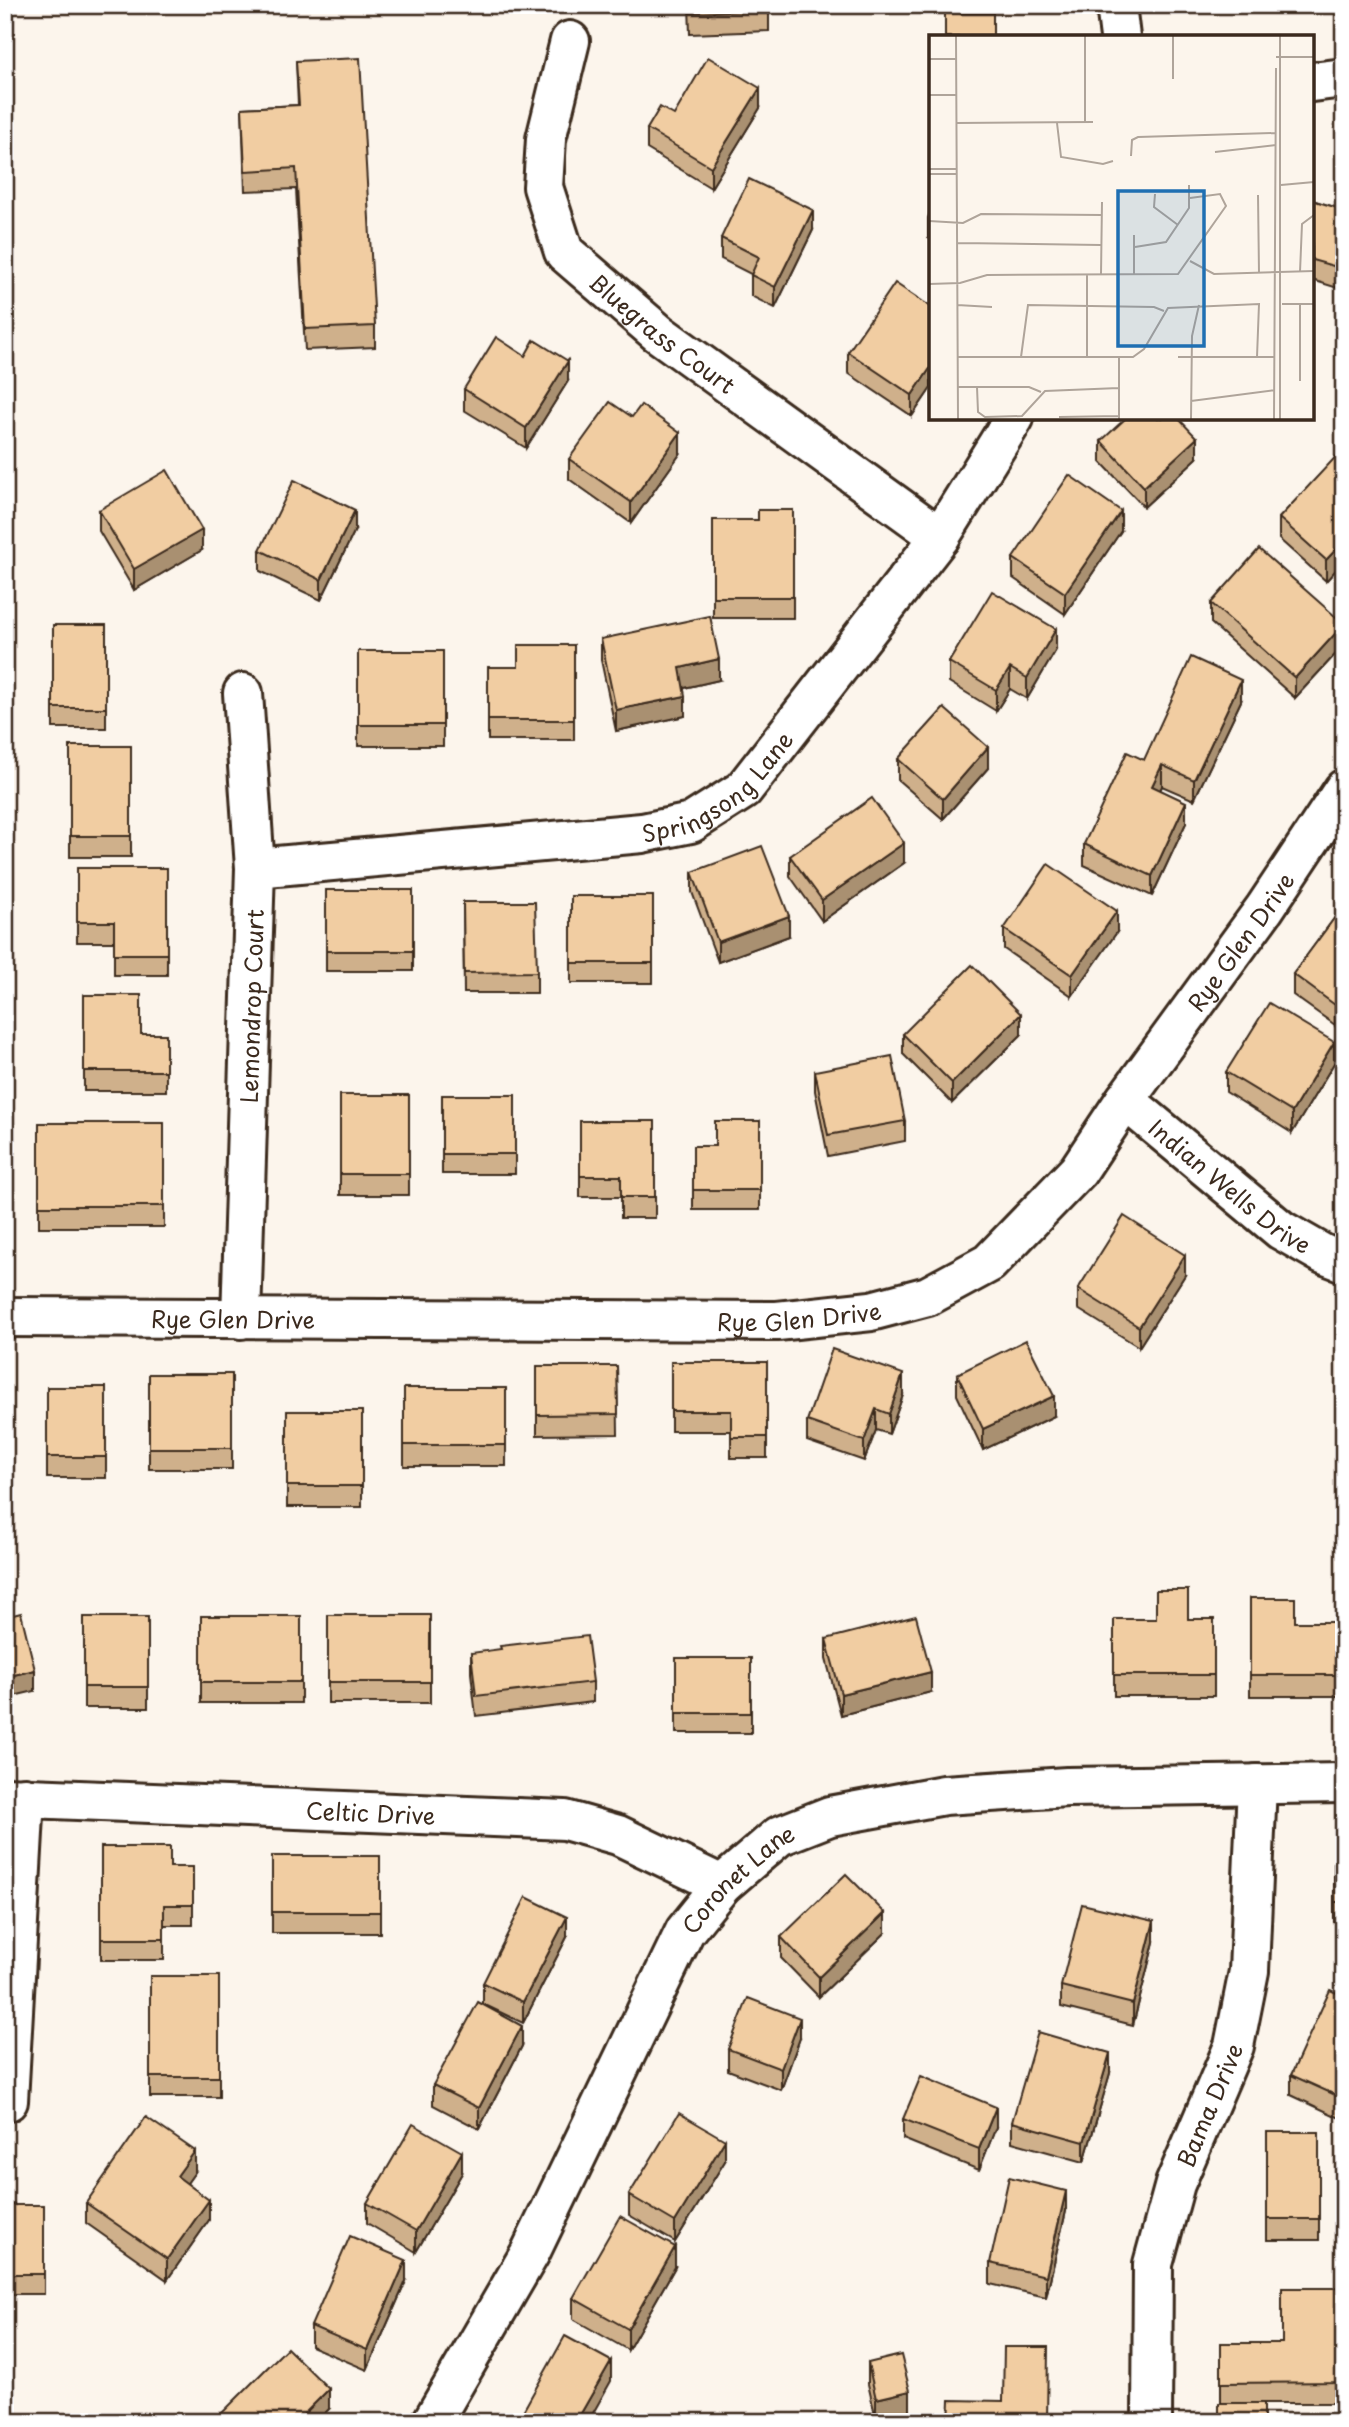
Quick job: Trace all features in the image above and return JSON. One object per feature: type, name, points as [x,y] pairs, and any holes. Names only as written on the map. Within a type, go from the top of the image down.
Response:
[{"type":"street","points":[[1116,5],[1120,35]]},
{"type":"street","name":"Bluegrass Court","points":[[570,41],[546,139],[543,187],[564,251],[658,332],[940,537]]},
{"type":"street","points":[[1314,82],[1344,79]]},
{"type":"street","name":"Springsong Lane","points":[[254,868],[642,833],[691,822],[743,790],[940,537],[1013,420]]},
{"type":"street","name":"Lemondrop Court","points":[[241,1319],[254,868],[243,693]]},
{"type":"street","name":"Rye Glen Drive","points":[[5,1317],[777,1321],[871,1311],[928,1296],[989,1263],[1078,1171],[1125,1100],[1265,908],[1344,789]]},
{"type":"street","name":"Indian Wells Drive","points":[[1125,1100],[1281,1230],[1323,1254],[1344,1262]]},
{"type":"street","name":"Coronet Lane","points":[[432,2422],[530,2253],[685,1931],[722,1885],[779,1836],[830,1816],[944,1795],[1067,1787],[1344,1783]]},
{"type":"street","name":"Bama Drive","points":[[1152,2422],[1153,2264],[1175,2184],[1234,2046],[1249,1971],[1257,1784]]},
{"type":"street","points":[[8,2101],[15,1797]]},
{"type":"street","name":"Celtic Drive","points":[[15,1797],[565,1820],[618,1835],[722,1885]]},
{"type":"building","points":[[690,5],[769,5],[769,10],[690,13]]},
{"type":"building","points":[[945,13],[993,13],[993,35],[945,35]]},
{"type":"building","points":[[708,57],[760,88],[711,167],[647,129],[660,107],[674,115]]},
{"type":"building","points":[[360,58],[375,326],[305,329],[296,168],[245,171],[242,108],[299,105],[296,61]]},
{"type":"building","points":[[749,179],[813,210],[775,287],[751,275],[759,257],[721,238]]},
{"type":"building","points":[[1314,201],[1344,210],[1344,269],[1314,261]]},
{"type":"building","points":[[895,283],[929,306],[929,370],[912,395],[848,352]]},
{"type":"building","points":[[496,337],[525,356],[534,340],[568,361],[526,428],[464,389]]},
{"type":"building","points":[[610,402],[632,417],[641,405],[680,433],[631,502],[569,459]]},
{"type":"building","points":[[1124,420],[1180,420],[1197,438],[1144,487],[1101,441]]},
{"type":"building","points":[[1343,449],[1344,541],[1326,560],[1279,518]]},
{"type":"building","points":[[167,470],[202,530],[134,569],[99,510]]},
{"type":"building","points":[[1069,475],[1121,511],[1065,593],[1013,558]]},
{"type":"building","points":[[294,480],[355,510],[321,580],[260,550]]},
{"type":"building","points":[[758,510],[793,510],[793,597],[713,597],[713,520],[758,520]]},
{"type":"building","points":[[1259,549],[1344,624],[1295,678],[1211,603]]},
{"type":"building","points":[[992,591],[1056,629],[1027,678],[1010,668],[996,690],[949,662]]},
{"type":"building","points":[[710,616],[719,659],[680,668],[685,696],[616,710],[601,639]]},
{"type":"building","points":[[53,625],[106,625],[106,708],[53,708]]},
{"type":"building","points":[[518,645],[574,645],[574,720],[488,720],[488,667],[518,667]]},
{"type":"building","points":[[358,651],[443,651],[443,725],[358,725]]},
{"type":"building","points":[[1191,657],[1241,680],[1194,780],[1162,765],[1152,786],[1186,802],[1152,876],[1084,844],[1127,752],[1144,760]]},
{"type":"building","points":[[944,708],[988,747],[943,799],[898,759]]},
{"type":"building","points":[[70,746],[131,746],[131,836],[70,836]]},
{"type":"building","points":[[872,798],[904,843],[822,900],[790,856]]},
{"type":"building","points":[[762,846],[789,916],[718,942],[692,872]]},
{"type":"building","points":[[1048,864],[1117,911],[1072,975],[1004,929]]},
{"type":"building","points":[[77,868],[167,868],[167,954],[114,954],[114,922],[77,922]]},
{"type":"building","points":[[326,890],[413,890],[413,951],[326,951]]},
{"type":"building","points":[[571,896],[653,896],[653,963],[571,963]]},
{"type":"building","points":[[463,902],[535,902],[537,972],[464,973]]},
{"type":"building","points":[[1344,905],[1344,994],[1335,1005],[1293,974]]},
{"type":"building","points":[[972,965],[1021,1014],[952,1083],[903,1034]]},
{"type":"building","points":[[84,995],[141,995],[141,1034],[166,1034],[166,1071],[84,1071]]},
{"type":"building","points":[[1269,1003],[1334,1042],[1292,1112],[1226,1072]]},
{"type":"building","points":[[892,1056],[905,1121],[828,1135],[815,1071]]},
{"type":"building","points":[[340,1095],[409,1095],[409,1174],[340,1174]]},
{"type":"building","points":[[442,1095],[515,1095],[515,1154],[442,1154]]},
{"type":"building","points":[[580,1121],[655,1121],[655,1197],[621,1197],[621,1176],[580,1176]]},
{"type":"building","points":[[715,1121],[760,1121],[760,1190],[693,1190],[693,1146],[715,1146]]},
{"type":"building","points":[[39,1123],[164,1123],[164,1206],[39,1206]]},
{"type":"building","points":[[1124,1216],[1185,1255],[1139,1327],[1078,1289]]},
{"type":"building","points":[[1026,1340],[1054,1396],[983,1429],[957,1374]]},
{"type":"building","points":[[832,1349],[903,1374],[889,1414],[876,1409],[864,1441],[807,1421]]},
{"type":"building","points":[[671,1362],[767,1362],[767,1437],[731,1437],[731,1411],[671,1411]]},
{"type":"building","points":[[537,1366],[617,1366],[618,1414],[537,1415]]},
{"type":"building","points":[[149,1374],[232,1374],[232,1448],[149,1448]]},
{"type":"building","points":[[47,1387],[106,1387],[106,1457],[47,1457]]},
{"type":"building","points":[[404,1388],[506,1388],[506,1445],[404,1445]]},
{"type":"building","points":[[287,1411],[362,1411],[362,1486],[287,1486]]},
{"type":"building","points":[[1156,1590],[1188,1590],[1188,1619],[1214,1619],[1214,1675],[1114,1675],[1114,1619],[1156,1619]]},
{"type":"building","points":[[1250,1598],[1295,1598],[1295,1622],[1338,1622],[1338,1675],[1250,1675]]},
{"type":"building","points":[[21,1613],[35,1670],[5,1677],[5,1617]]},
{"type":"building","points":[[328,1615],[430,1615],[430,1682],[328,1682]]},
{"type":"building","points":[[201,1616],[301,1616],[301,1682],[201,1682]]},
{"type":"building","points":[[916,1616],[931,1672],[841,1694],[826,1639]]},
{"type":"building","points":[[84,1617],[148,1617],[148,1687],[84,1687]]},
{"type":"building","points":[[587,1636],[593,1682],[476,1696],[471,1653],[501,1649],[500,1646]]},
{"type":"building","points":[[676,1658],[751,1658],[751,1713],[676,1713]]},
{"type":"building","points":[[101,1847],[170,1847],[170,1867],[193,1867],[193,1905],[164,1905],[164,1939],[101,1939]]},
{"type":"building","points":[[1334,1847],[1344,1847],[1344,1902],[1334,1902]]},
{"type":"building","points":[[272,1856],[380,1856],[380,1912],[272,1912]]},
{"type":"building","points":[[846,1874],[885,1913],[819,1977],[781,1937]]},
{"type":"building","points":[[526,1897],[567,1917],[523,2002],[483,1983]]},
{"type":"building","points":[[1082,1904],[1154,1921],[1133,2004],[1061,1986]]},
{"type":"building","points":[[150,1976],[219,1976],[219,2077],[150,2077]]},
{"type":"building","points":[[1330,1990],[1344,1996],[1342,2098],[1291,2075]]},
{"type":"building","points":[[748,1998],[800,2018],[781,2069],[728,2049]]},
{"type":"building","points":[[478,2002],[522,2026],[479,2108],[433,2085]]},
{"type":"building","points":[[1038,2032],[1110,2053],[1084,2142],[1012,2122]]},
{"type":"building","points":[[921,2076],[996,2107],[979,2149],[903,2119]]},
{"type":"building","points":[[679,2113],[725,2140],[675,2222],[629,2195]]},
{"type":"building","points":[[146,2117],[195,2151],[177,2176],[209,2200],[167,2259],[86,2203]]},
{"type":"building","points":[[413,2124],[462,2152],[416,2231],[367,2203]]},
{"type":"building","points":[[1267,2132],[1319,2132],[1319,2219],[1267,2219]]},
{"type":"building","points":[[1009,2177],[1066,2191],[1046,2276],[990,2263]]},
{"type":"building","points":[[5,2205],[44,2205],[44,2274],[5,2274]]},
{"type":"building","points":[[620,2216],[675,2247],[628,2329],[573,2298]]},
{"type":"building","points":[[350,2236],[406,2260],[367,2350],[311,2326]]},
{"type":"building","points":[[1282,2288],[1344,2288],[1344,2382],[1221,2383],[1221,2343],[1282,2343]]},
{"type":"building","points":[[565,2336],[611,2361],[576,2422],[517,2422]]},
{"type":"building","points":[[1004,2347],[1048,2347],[1047,2422],[949,2422],[950,2400],[1003,2401]]},
{"type":"building","points":[[287,2348],[329,2389],[296,2422],[229,2422],[221,2414]]},
{"type":"building","points":[[901,2355],[910,2391],[876,2399],[868,2363]]},
{"type":"building","points":[[1219,2403],[1264,2403],[1264,2422],[1219,2422]]},
{"type":"building","points":[[872,2413],[878,2422],[858,2422]]}]
